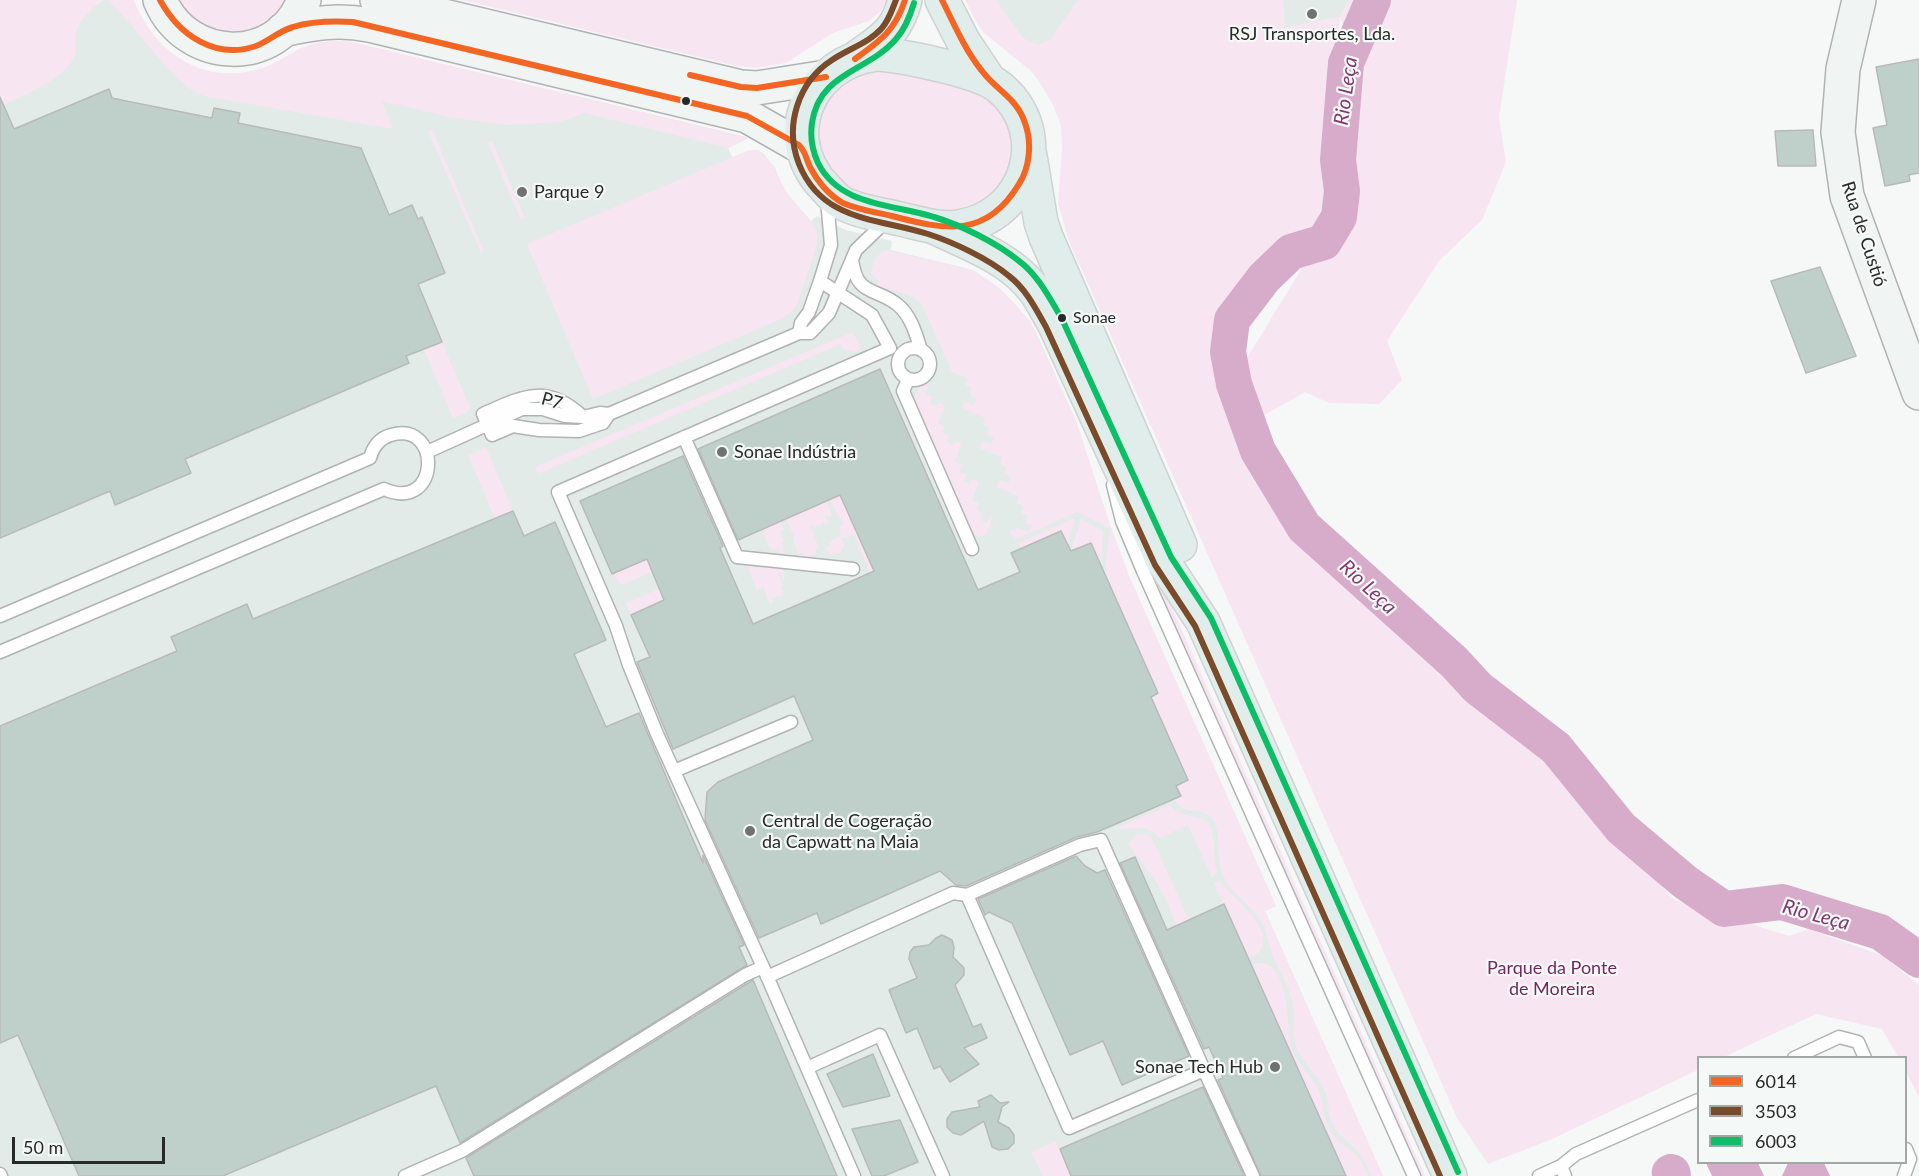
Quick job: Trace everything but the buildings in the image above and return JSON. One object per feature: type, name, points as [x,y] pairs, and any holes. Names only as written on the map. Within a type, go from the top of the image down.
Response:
[{"type":"main road","points":[[160,0],[180,30],[209,46],[232,50],[265,42],[284,30],[297,14],[304,0]]},
{"type":"main road","points":[[377,0],[741,87],[757,88],[826,76]]},
{"type":"main road","points":[[855,59],[888,36],[896,24],[905,0]]},
{"type":"main road","points":[[942,0],[959,34],[989,80]]},
{"type":"main road","name":"Rua de Custió","points":[[1859,0],[1843,69],[1838,132],[1847,196],[1919,393]]},
{"type":"main road","points":[[284,30],[319,22],[344,21],[369,25],[747,116],[803,148]]},
{"type":"main road","points":[[1029,154],[1024,176],[1006,204],[997,212],[972,225],[950,228],[892,217],[852,207],[838,200],[826,189],[808,163],[801,132],[806,108],[817,87],[826,76],[845,63],[867,56],[889,55],[973,74],[989,80],[1005,92],[1018,107],[1027,127],[1029,154],[1041,222],[1046,237],[1182,548],[1203,622],[1450,1176]]},
{"type":"main road","points":[[934,226],[1014,268],[1035,291],[1054,323],[1163,561],[1203,622]]},
{"type":"lane","points":[[799,333],[801,323],[808,312],[820,281],[832,238],[826,189]]},
{"type":"lane","points":[[427,452],[487,424],[520,404],[565,416],[583,417],[600,413],[609,414],[799,333],[810,333],[829,313],[856,250],[892,217]]},
{"type":"lane","points":[[852,259],[854,273],[860,283],[875,294],[898,305],[908,315],[921,350]]},
{"type":"lane","points":[[820,281],[872,315],[890,348],[899,357]]},
{"type":"lane","points":[[854,1176],[629,665],[616,626],[558,492],[890,348]]},
{"type":"lane","points":[[911,348],[921,350],[926,353],[930,362],[928,373],[919,380],[908,380],[903,377],[898,368],[899,357],[911,348]]},
{"type":"lane","points":[[908,380],[903,391],[972,549]]},
{"type":"lane","points":[[487,424],[492,435],[513,426],[539,430],[579,431],[603,423],[609,414]]},
{"type":"lane","points":[[0,616],[370,458],[375,447],[389,435],[408,434],[416,439],[427,452],[428,472],[418,487],[410,491],[401,493],[384,489],[0,652]]},
{"type":"lane","points":[[684,437],[737,557],[853,569]]},
{"type":"lane","points":[[1106,439],[1109,472],[1120,511],[1143,571],[1414,1176]]},
{"type":"lane","points":[[675,771],[791,722]]},
{"type":"lane","points":[[405,1176],[462,1151],[745,975],[765,972],[953,894],[967,895],[1080,846],[1101,840],[1253,1176]]},
{"type":"lane","points":[[967,895],[1069,1128],[1204,1070]]},
{"type":"lane","points":[[807,1068],[880,1035],[943,1176]]},
{"type":"lane","points":[[1798,1056],[1839,1037],[1858,1042],[1864,1056]]},
{"type":"lane","points":[[1539,1176],[1563,1171],[1576,1154],[1697,1100]]},
{"type":"lane","points":[[1904,1176],[1910,1159],[1907,1153]]},
{"type":"shaded area","points":[[103,0],[124,0],[158,44],[207,85],[564,100],[565,93],[746,137],[747,139],[728,148],[732,157],[750,150],[758,150],[764,154],[775,168],[781,184],[791,199],[811,221],[817,216],[846,230],[892,241],[891,250],[973,270],[999,288],[1017,306],[1035,330],[1076,421],[1129,576],[1276,906],[1265,911],[1383,1176],[0,1176],[0,75]]},
{"type":"shaded area","points":[[993,0],[1083,0],[1039,63]]},
{"type":"shaded area","name":"RSJ Transportes, Lda.","points":[[1283,0],[1349,0],[1340,17],[1284,28]]},
{"type":"shaded area","points":[[1668,1154],[1678,1155],[1685,1159],[1691,1176],[1652,1176],[1655,1162]]},
{"type":"shaded area","points":[[1706,1164],[1758,1164],[1764,1176],[1712,1176]]},
{"type":"shaded area","points":[[1788,1164],[1824,1164],[1830,1176],[1782,1176]]},
{"type":"green space","points":[[0,0],[103,0],[90,11],[76,31],[75,55],[64,71],[43,85],[0,106]]},
{"type":"green space","points":[[107,0],[134,0],[154,36],[184,61],[202,69],[221,73],[241,73],[267,66],[312,44],[332,41],[353,42],[747,139],[728,148],[584,113],[560,122],[509,125],[454,118],[382,101],[393,129],[204,96],[180,80]]},
{"type":"green space","points":[[177,0],[286,0],[270,20],[260,26],[250,31],[228,33],[192,19]]},
{"type":"green space","points":[[462,0],[887,0],[881,11],[869,21],[833,33],[786,63],[756,68],[736,66]]},
{"type":"green space","name":"Parque da Ponte de Moreira","points":[[965,0],[996,0],[1023,38],[1038,45],[1050,40],[1078,0],[1283,0],[1284,28],[1340,17],[1349,0],[1517,0],[1499,117],[1506,162],[1482,220],[1439,261],[1387,341],[1402,380],[1379,404],[1329,403],[1305,392],[1261,417],[1244,374],[1246,360],[1302,268],[1317,260],[1351,222],[1349,148],[1356,54],[1340,18],[1336,69],[1335,192],[1324,215],[1323,231],[1317,240],[1269,253],[1230,304],[1220,352],[1220,381],[1232,409],[1304,540],[1481,704],[1557,764],[1674,900],[1789,936],[1809,929],[1883,956],[1919,985],[1919,1097],[1907,1074],[1907,1056],[1897,1056],[1882,1029],[1816,1014],[1726,1056],[1697,1056],[1697,1070],[1550,1140],[1488,1164],[1457,1118],[1069,241],[1058,204],[1062,148],[1061,126],[1054,107],[1031,71],[983,32]]},
{"type":"green space","points":[[889,70],[974,90],[985,96],[1003,114],[1013,139],[1013,161],[1001,187],[980,206],[945,214],[858,194],[843,186],[829,173],[817,146],[820,113],[839,84],[868,71]]},
{"type":"green space","points":[[432,129],[484,252],[481,253],[428,131]]},
{"type":"green space","points":[[492,141],[525,218],[521,220],[488,143]]},
{"type":"green space","points":[[750,150],[758,150],[769,160],[788,194],[811,221],[817,232],[817,245],[798,302],[792,312],[781,319],[593,399],[527,244]]},
{"type":"green space","points":[[886,250],[973,270],[999,288],[1030,321],[1076,421],[1129,576],[1276,906],[1265,911],[1383,1176],[1372,1176],[1356,1149],[1339,1134],[1333,1124],[1325,1091],[1296,1046],[1292,999],[1272,955],[1263,925],[1231,888],[1223,875],[1217,830],[1212,818],[1203,812],[1183,808],[1174,799],[1181,796],[1176,786],[1188,780],[1151,697],[1158,693],[1105,574],[1110,528],[1077,512],[1014,540],[1010,531],[1018,528],[1029,532],[1032,526],[1025,523],[1028,516],[1021,513],[1023,506],[1016,503],[1019,496],[996,487],[999,480],[1008,483],[1011,477],[1004,474],[1006,467],[1000,464],[1002,457],[979,448],[982,441],[991,444],[994,437],[987,434],[989,428],[983,425],[985,418],[962,408],[965,401],[974,405],[977,398],[970,395],[972,388],[965,385],[968,378],[952,372],[922,305],[914,297],[877,284],[879,281],[872,275],[872,267],[877,257]]},
{"type":"green space","points":[[853,332],[861,349],[855,352],[844,350],[841,344],[540,473],[535,467]]},
{"type":"green space","points":[[442,342],[471,410],[453,418],[424,350]]},
{"type":"green space","points":[[929,383],[925,394],[932,397],[929,404],[945,405],[938,423],[945,426],[942,432],[949,435],[946,442],[953,445],[955,441],[962,444],[955,461],[962,465],[959,472],[966,474],[964,481],[970,484],[972,479],[979,482],[972,500],[979,503],[976,510],[983,513],[981,520],[987,523],[990,516],[993,517],[987,533],[982,537],[974,534],[916,404],[918,390]]},
{"type":"green space","points":[[486,447],[513,511],[495,519],[468,455]]},
{"type":"green space","points":[[840,495],[874,571],[870,573],[854,535],[842,538],[845,546],[842,547],[841,552],[830,555],[826,547],[830,546],[829,543],[832,540],[841,536],[839,527],[843,524],[830,500]]},
{"type":"green space","points":[[777,498],[787,518],[826,501],[832,515],[828,517],[827,514],[825,515],[829,523],[825,524],[823,521],[814,528],[810,526],[819,548],[815,549],[817,554],[805,557],[801,551],[799,556],[793,540],[795,539]]},
{"type":"green space","points":[[1075,518],[1068,546],[1061,531],[1021,548],[1019,543]]},
{"type":"green space","points":[[779,519],[784,529],[780,531],[784,541],[781,543],[785,552],[781,554],[778,548],[773,551],[770,548],[762,530]]},
{"type":"green space","points":[[1081,519],[1103,531],[1102,566],[1091,543],[1071,551]]},
{"type":"green space","points":[[654,555],[660,568],[622,585],[612,574]]},
{"type":"green space","points":[[1152,563],[1425,1176],[1419,1176],[1146,565]]},
{"type":"green space","points":[[781,564],[785,579],[783,580],[778,573],[784,595],[772,598],[773,602],[770,604],[763,587],[757,590],[748,568],[771,565],[773,570]]},
{"type":"green space","points":[[668,585],[673,597],[631,615],[626,603]]},
{"type":"green space","points":[[1170,805],[1178,812],[1208,822],[1211,828],[1217,871],[1212,878],[1188,825],[1159,838],[1155,833],[1145,829],[1114,829]]},
{"type":"green space","points":[[1140,834],[1151,837],[1189,920],[1178,930],[1161,890],[1129,843]]},
{"type":"green space","points":[[1219,882],[1246,909],[1263,936],[1263,944],[1259,952],[1249,959],[1214,883]]},
{"type":"green space","points":[[1258,963],[1269,966],[1277,973],[1282,984],[1292,1049],[1317,1087],[1329,1129],[1338,1141],[1359,1158],[1368,1176],[1346,1176],[1251,965]]},
{"type":"green space","points":[[1056,1141],[1071,1176],[1043,1176],[1031,1152]]},
{"type":"waterway","name":"Rio Leça","points":[[1373,0],[1346,63],[1338,160],[1342,191],[1339,217],[1324,242],[1291,252],[1264,278],[1232,320],[1228,352],[1234,384],[1258,451],[1304,527],[1454,662],[1478,688],[1556,748],[1621,828],[1685,882],[1724,909],[1782,902],[1880,932],[1919,960]]},
{"type":"transit line","name":"6014","points":[[160,0],[177,24],[188,34],[213,47],[226,50],[256,46],[283,31],[300,25],[353,22],[747,116],[799,145],[820,183],[843,203],[930,225],[947,227],[978,222],[993,214],[1006,202],[1026,170],[1029,138],[1017,107],[976,63],[942,0]]},
{"type":"transit line","name":"3503","points":[[896,0],[887,22],[877,33],[832,60],[810,80],[797,106],[794,120],[793,135],[799,164],[809,183],[822,197],[837,207],[853,215],[928,234],[959,246],[1001,270],[1021,287],[1030,300],[1046,327],[1155,565],[1195,626],[1440,1176]]},
{"type":"transit line","name":"6014","points":[[855,59],[886,34],[896,20],[905,0]]},
{"type":"transit line","name":"6003","points":[[914,3],[907,22],[896,39],[885,50],[834,83],[816,106],[811,128],[812,143],[818,163],[828,177],[840,188],[854,196],[869,202],[945,220],[967,230],[1010,254],[1038,280],[1062,319],[1171,557],[1211,618],[1458,1172]]},
{"type":"transit line","name":"6014","points":[[690,75],[741,87],[757,88],[826,77]]},
{"type":"place","name":"RSJ Transportes, Lda.","points":[[1312,14]]},
{"type":"place","name":"Parque 9","points":[[522,192]]},
{"type":"place","name":"Sonae","points":[[1062,318]]},
{"type":"place","name":"Sonae Indústria","points":[[722,452]]},
{"type":"place","name":"Central de Cogeração da Capwatt na Maia","points":[[750,831]]},
{"type":"place","name":"Sonae Tech Hub","points":[[1275,1067]]}]
